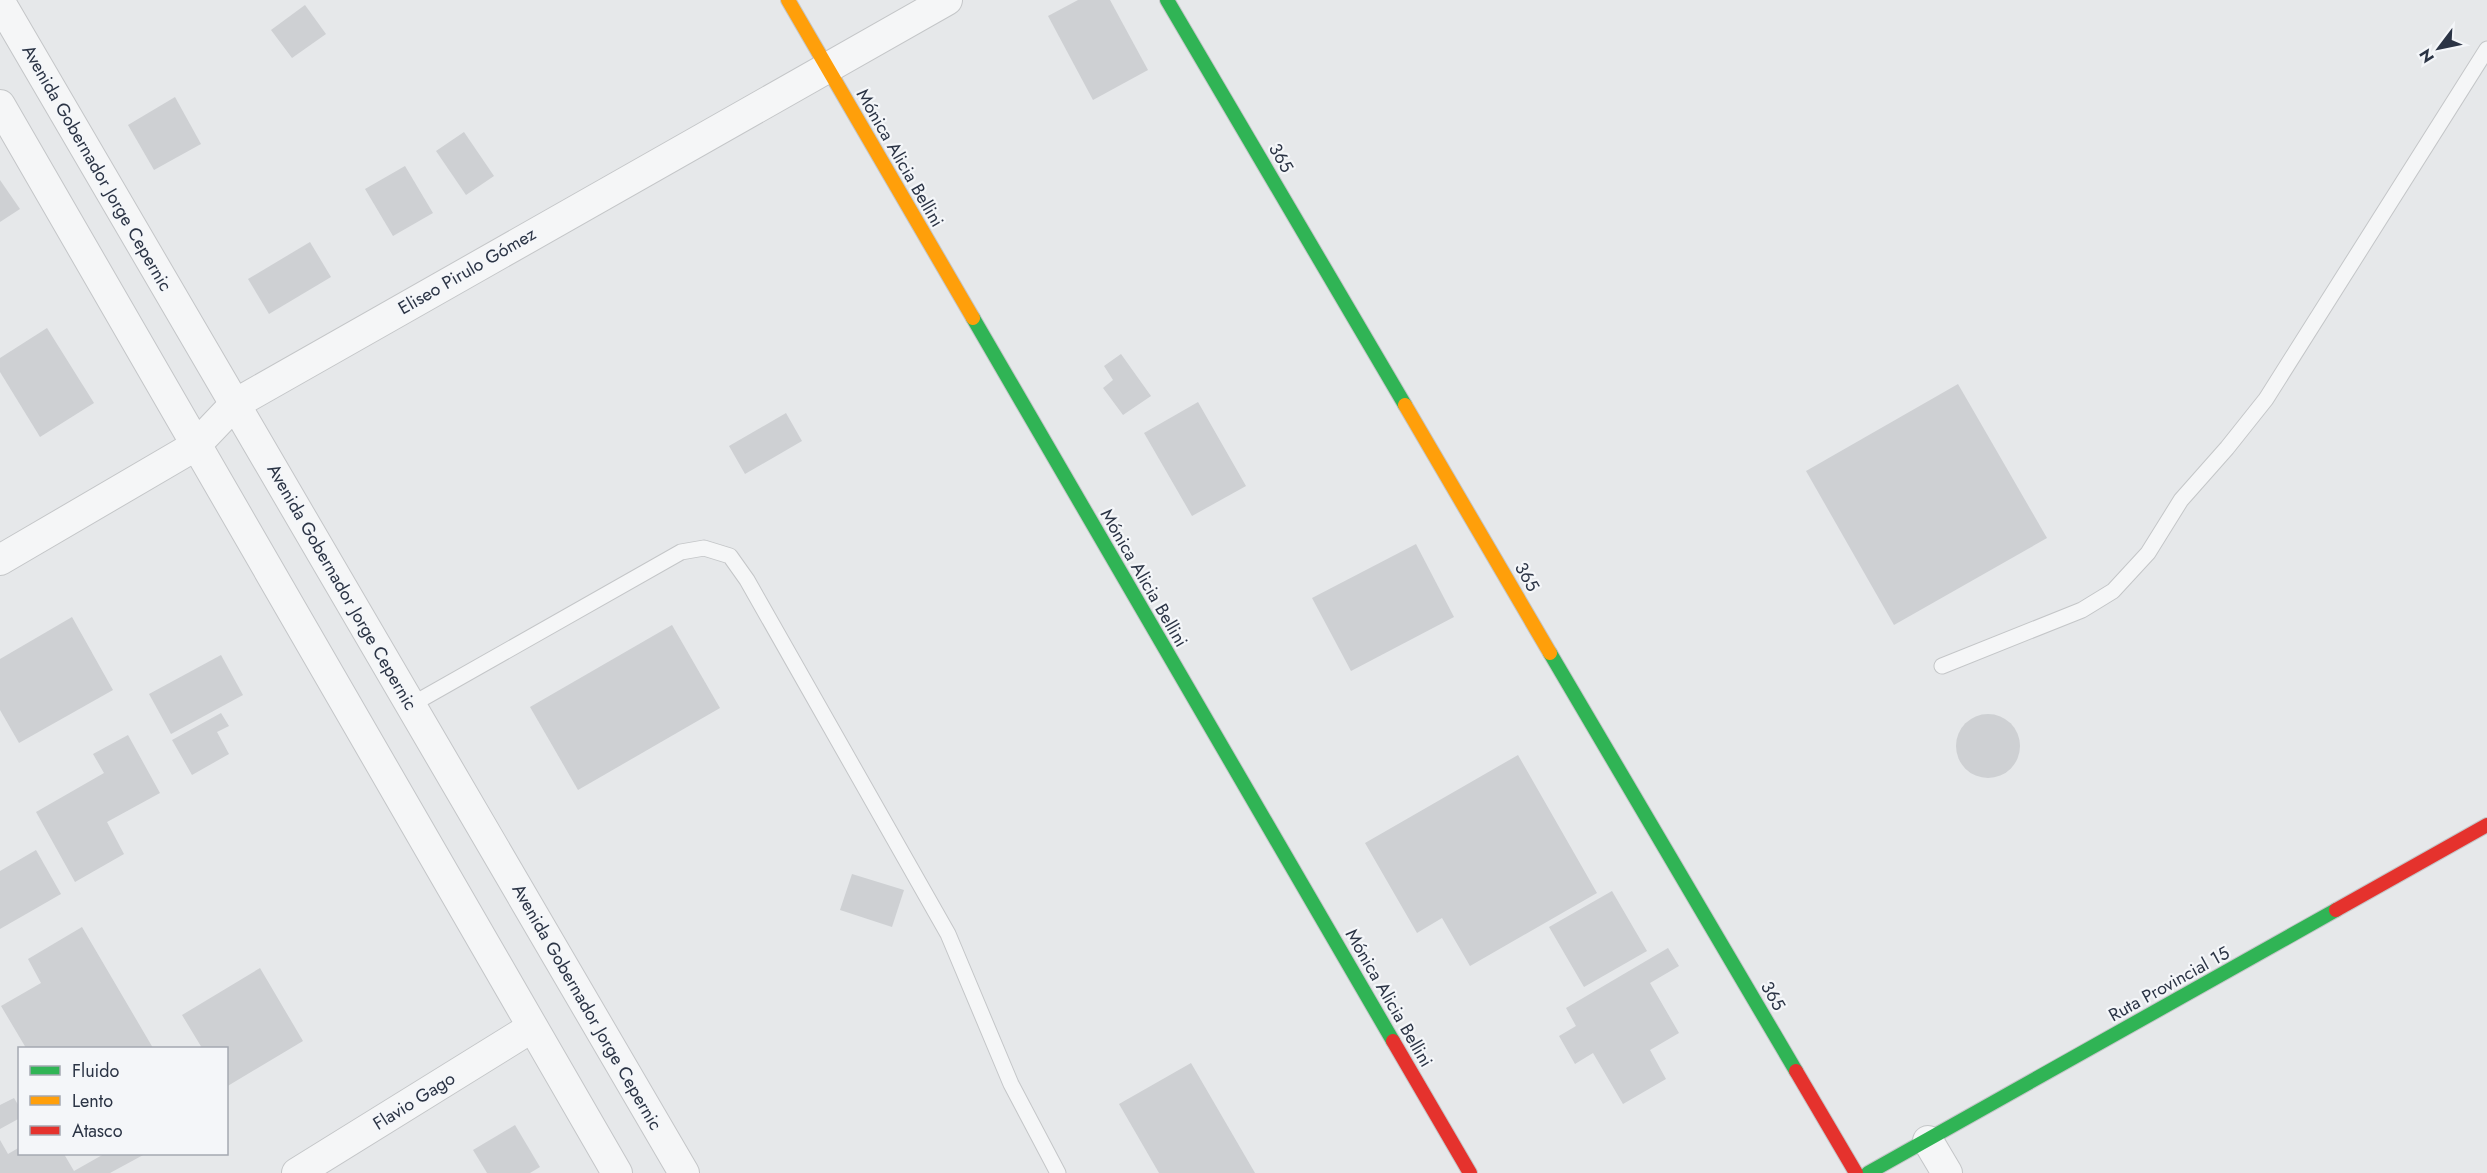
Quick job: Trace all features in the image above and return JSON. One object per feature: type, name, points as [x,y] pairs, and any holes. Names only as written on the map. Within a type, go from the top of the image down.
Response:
[{"type":"street","name":"Mónica Alicia Bellini","points":[[788,0],[1470,1173]]},
{"type":"street","name":"Eliseo Pirulo Gómez","points":[[0,560],[195,446],[235,404],[947,0]]},
{"type":"street","name":"365","points":[[1167,0],[1856,1173]]},
{"type":"street","name":"Avenida Gobernador Jorge Cepernic","points":[[0,2],[684,1173]]},
{"type":"street","points":[[0,105],[616,1173]]},
{"type":"street","name":"Ruta Provincial 15","points":[[1868,1173],[2487,825]]},
{"type":"street","name":"Flavio Gago","points":[[297,1173],[531,1028]]},
{"type":"street","points":[[1928,1141],[1947,1173]]},
{"type":"lane","points":[[1942,666],[2082,610],[2113,591],[2148,554],[2181,500],[2266,399],[2487,49]]},
{"type":"lane","points":[[411,705],[681,552],[704,548],[730,556],[747,580],[948,934],[1011,1084],[1058,1173]]},
{"type":"building","points":[[1078,0],[1110,0],[1148,70],[1093,100],[1048,16]]},
{"type":"building","points":[[305,5],[326,34],[292,58],[271,30]]},
{"type":"building","points":[[175,97],[201,144],[154,170],[128,125]]},
{"type":"building","points":[[464,132],[494,176],[466,195],[436,151]]},
{"type":"building","points":[[405,166],[433,213],[393,236],[365,189]]},
{"type":"building","points":[[0,180],[20,209],[0,222]]},
{"type":"building","points":[[310,242],[331,277],[269,314],[248,279]]},
{"type":"building","points":[[47,328],[94,403],[40,437],[0,372],[0,358]]},
{"type":"building","points":[[1121,354],[1151,396],[1123,415],[1103,388],[1113,380],[1104,366]]},
{"type":"building","points":[[1958,384],[2047,538],[1894,625],[1806,471]]},
{"type":"building","points":[[1198,402],[1246,486],[1192,516],[1144,433]]},
{"type":"building","points":[[786,413],[802,441],[745,474],[729,446]]},
{"type":"building","points":[[1416,544],[1454,617],[1351,671],[1312,598]]},
{"type":"building","points":[[72,617],[113,690],[19,743],[0,710],[0,659]]},
{"type":"building","points":[[672,625],[720,708],[578,790],[530,707]]},
{"type":"building","points":[[221,655],[243,695],[171,734],[149,694]]},
{"type":"building","points":[[221,713],[229,726],[217,732],[229,754],[192,775],[172,740]]},
{"type":"building","points":[[1988,714],[2000,716],[2011,723],[2018,734],[2020,746],[2018,758],[2011,769],[2000,776],[1988,778],[1976,776],[1965,769],[1958,758],[1956,746],[1958,734],[1965,723],[1976,716]]},
{"type":"building","points":[[128,735],[160,793],[107,822],[124,854],[75,882],[36,812],[104,773],[93,754]]},
{"type":"building","points":[[1518,755],[1597,893],[1470,966],[1442,918],[1417,933],[1365,843]]},
{"type":"building","points":[[36,850],[61,894],[0,929],[0,871]]},
{"type":"building","points":[[852,874],[904,890],[892,927],[840,910]]},
{"type":"building","points":[[1612,891],[1647,951],[1584,987],[1549,927]]},
{"type":"building","points":[[82,927],[152,1047],[25,1047],[1,1006],[41,983],[28,959]]},
{"type":"building","points":[[1668,948],[1679,966],[1650,983],[1679,1033],[1650,1050],[1666,1079],[1623,1104],[1593,1053],[1575,1064],[1559,1036],[1576,1026],[1566,1008]]},
{"type":"building","points":[[260,968],[303,1041],[228,1086],[228,1047],[201,1047],[182,1015]]},
{"type":"building","points":[[1191,1063],[1255,1173],[1159,1173],[1119,1104]]},
{"type":"building","points":[[14,1098],[18,1105],[18,1119],[0,1129],[0,1105]]},
{"type":"building","points":[[515,1125],[540,1167],[530,1173],[487,1173],[473,1150]]},
{"type":"building","points":[[0,1140],[8,1154],[18,1148],[18,1155],[65,1155],[74,1171],[102,1155],[143,1155],[110,1173],[0,1173]]},
{"type":"traffic: fast","points":[[1167,0],[1405,405]]},
{"type":"traffic: fast","points":[[973,318],[1393,1041]]},
{"type":"traffic: fast","points":[[1550,653],[1796,1071]]},
{"type":"traffic: fast","points":[[1868,1173],[2336,910]]},
{"type":"traffic: slow","points":[[788,0],[973,318]]},
{"type":"traffic: slow","points":[[1405,405],[1550,653]]},
{"type":"traffic: jam","points":[[2336,910],[2487,825]]},
{"type":"traffic: jam","points":[[1393,1041],[1470,1173]]},
{"type":"traffic: jam","points":[[1796,1071],[1856,1173]]}]
